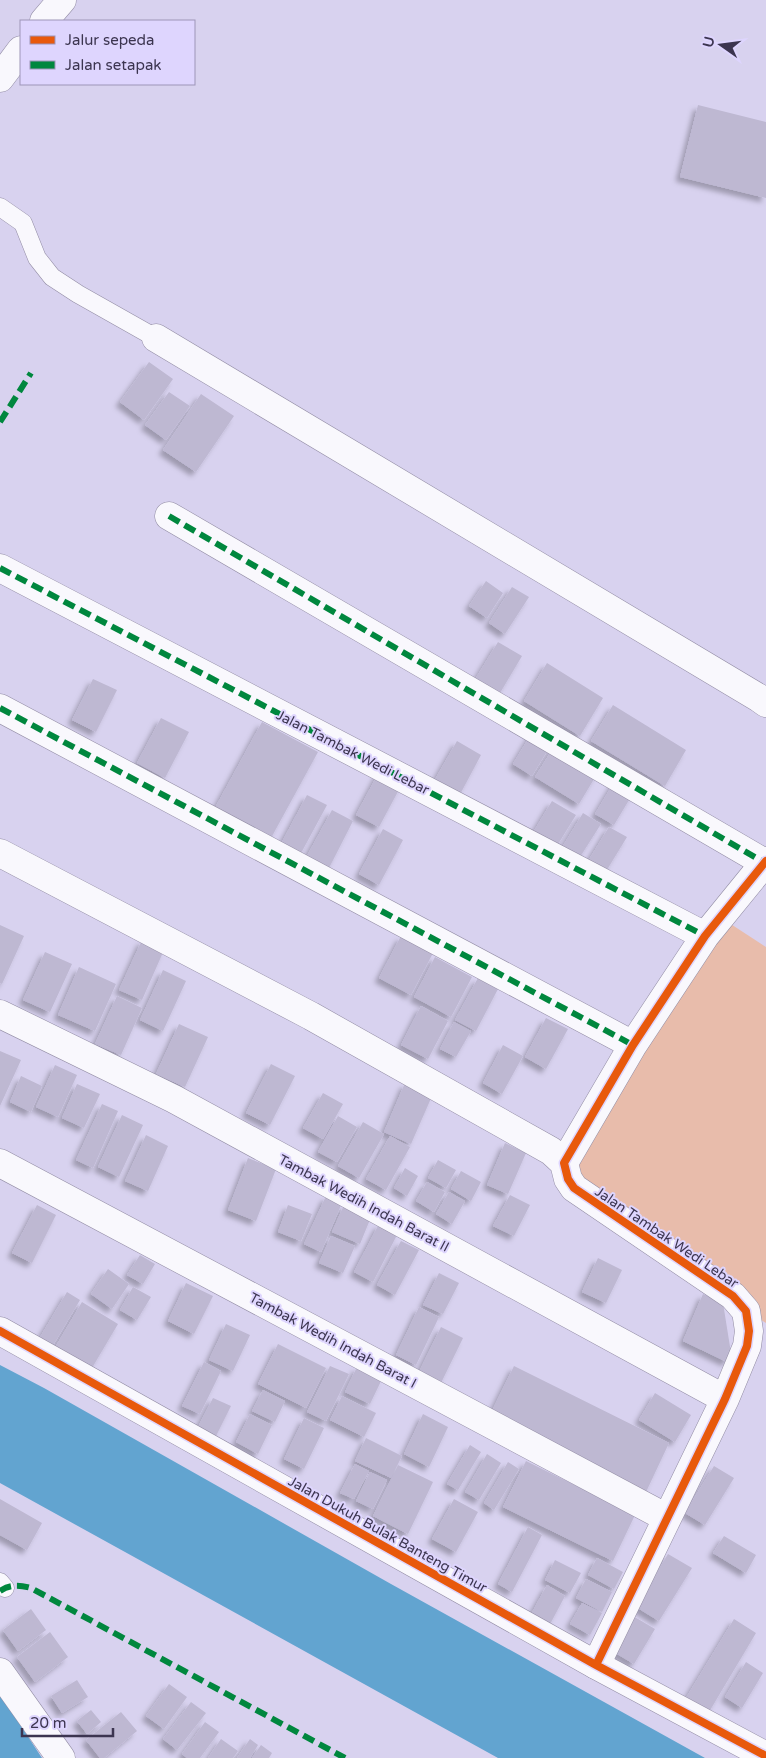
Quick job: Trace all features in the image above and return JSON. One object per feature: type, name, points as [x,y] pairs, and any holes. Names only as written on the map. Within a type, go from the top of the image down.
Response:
[{"type":"street","points":[[45,20],[62,0]]},
{"type":"street","points":[[0,78],[20,51]]},
{"type":"street","points":[[156,338],[764,696]]},
{"type":"street","points":[[0,853],[311,1016],[551,1151],[564,1163],[632,1045],[705,936],[765,862],[169,516]]},
{"type":"street","name":"Jalan Tambak Wedi Lebar","points":[[0,568],[705,936]]},
{"type":"street","points":[[0,708],[632,1045]]},
{"type":"street","name":"Tambak Wedih Indah Barat II","points":[[0,1014],[174,1099],[725,1399]]},
{"type":"street","name":"Tambak Wedih Indah Barat I","points":[[0,1163],[666,1518]]},
{"type":"street","name":"Jalan Tambak Wedi Lebar","points":[[564,1163],[568,1179],[574,1188],[733,1296],[746,1311],[749,1331],[747,1346],[725,1399],[596,1665]]},
{"type":"street","name":"Jalan Dukuh Bulak Banteng Timur","points":[[0,1331],[596,1665],[766,1756]]},
{"type":"street","points":[[0,1672],[62,1758]]},
{"type":"lane","points":[[0,207],[23,223],[37,258],[52,277],[78,294],[156,338]]},
{"type":"shaded area","points":[[720,917],[766,947],[766,1323],[746,1311],[574,1188],[573,1145]]},
{"type":"water","points":[[0,1365],[705,1758],[498,1758],[0,1483]]},
{"type":"water","points":[[0,1694],[42,1758],[0,1758]]},
{"type":"building","points":[[698,105],[766,122],[766,198],[680,177]]},
{"type":"building","points":[[149,362],[173,379],[144,420],[120,402]]},
{"type":"building","points":[[169,392],[190,406],[166,440],[145,425]]},
{"type":"building","points":[[201,394],[234,416],[196,472],[163,450]]},
{"type":"building","points":[[486,581],[503,593],[487,618],[469,606]]},
{"type":"building","points":[[512,587],[529,597],[505,634],[489,623]]},
{"type":"building","points":[[498,642],[522,656],[500,693],[476,678]]},
{"type":"building","points":[[547,663],[603,698],[580,736],[524,701]]},
{"type":"building","points":[[93,679],[117,690],[96,732],[72,720]]},
{"type":"building","points":[[613,705],[686,750],[665,786],[591,741]]},
{"type":"building","points":[[161,718],[189,732],[165,778],[137,763]]},
{"type":"building","points":[[262,722],[318,752],[271,838],[215,808]]},
{"type":"building","points":[[533,731],[552,743],[532,776],[513,764]]},
{"type":"building","points":[[457,741],[481,755],[457,800],[433,783]]},
{"type":"building","points":[[557,742],[600,769],[579,804],[535,777]]},
{"type":"building","points":[[379,772],[402,784],[379,827],[356,815]]},
{"type":"building","points":[[616,779],[635,790],[614,825],[595,814]]},
{"type":"building","points":[[307,795],[327,805],[300,855],[281,844]]},
{"type":"building","points":[[552,801],[576,815],[555,849],[531,836]]},
{"type":"building","points":[[332,810],[353,821],[329,868],[307,856]]},
{"type":"building","points":[[583,813],[601,824],[580,857],[563,846]]},
{"type":"building","points":[[609,827],[627,837],[605,873],[587,863]]},
{"type":"building","points":[[383,829],[403,840],[379,885],[359,874]]},
{"type":"building","points":[[0,925],[24,936],[2,984],[0,983]]},
{"type":"building","points":[[401,936],[433,953],[411,995],[379,978]]},
{"type":"building","points":[[142,940],[164,950],[142,1000],[119,990]]},
{"type":"building","points":[[45,952],[72,964],[50,1012],[23,1000]]},
{"type":"building","points":[[435,957],[472,977],[451,1017],[414,997]]},
{"type":"building","points":[[79,967],[116,984],[95,1031],[58,1015]]},
{"type":"building","points":[[163,970],[186,981],[163,1031],[140,1020]]},
{"type":"building","points":[[478,978],[498,989],[476,1031],[455,1020]]},
{"type":"building","points":[[117,996],[142,1008],[121,1055],[95,1044]]},
{"type":"building","points":[[421,1006],[448,1021],[428,1059],[401,1045]]},
{"type":"building","points":[[546,1018],[568,1029],[546,1069],[525,1057]]},
{"type":"building","points":[[454,1022],[471,1031],[456,1057],[440,1049]]},
{"type":"building","points":[[179,1024],[208,1037],[185,1087],[156,1074]]},
{"type":"building","points":[[503,1045],[523,1056],[502,1094],[483,1083]]},
{"type":"building","points":[[0,1051],[21,1060],[0,1106]]},
{"type":"building","points":[[271,1064],[295,1076],[270,1125],[246,1113]]},
{"type":"building","points":[[55,1065],[77,1075],[58,1117],[36,1107]]},
{"type":"building","points":[[21,1076],[42,1086],[31,1112],[10,1102]]},
{"type":"building","points":[[405,1083],[432,1096],[411,1144],[384,1132]]},
{"type":"building","points":[[77,1084],[100,1094],[84,1128],[62,1118]]},
{"type":"building","points":[[323,1093],[343,1104],[323,1139],[303,1128]]},
{"type":"building","points":[[102,1104],[118,1111],[93,1168],[76,1160]]},
{"type":"building","points":[[122,1115],[143,1125],[119,1177],[98,1167]]},
{"type":"building","points":[[338,1116],[357,1127],[337,1162],[318,1152]]},
{"type":"building","points":[[363,1122],[384,1134],[359,1178],[338,1166]]},
{"type":"building","points":[[146,1135],[168,1146],[148,1191],[125,1181]]},
{"type":"building","points":[[390,1136],[410,1147],[386,1190],[366,1179]]},
{"type":"building","points":[[505,1143],[526,1153],[508,1194],[487,1185]]},
{"type":"building","points":[[248,1158],[276,1169],[256,1221],[228,1210]]},
{"type":"building","points":[[438,1160],[456,1170],[446,1188],[428,1178]]},
{"type":"building","points":[[405,1168],[418,1176],[407,1196],[394,1188]]},
{"type":"building","points":[[461,1171],[481,1182],[471,1201],[451,1189]]},
{"type":"building","points":[[427,1182],[445,1192],[434,1212],[416,1201]]},
{"type":"building","points":[[449,1192],[465,1201],[452,1224],[436,1214]]},
{"type":"building","points":[[510,1195],[530,1205],[514,1236],[493,1226]]},
{"type":"building","points":[[326,1196],[342,1203],[321,1252],[304,1244]]},
{"type":"building","points":[[37,1205],[56,1215],[32,1263],[12,1253]]},
{"type":"building","points":[[288,1205],[312,1214],[301,1241],[278,1232]]},
{"type":"building","points":[[344,1205],[371,1217],[360,1244],[332,1232]]},
{"type":"building","points":[[379,1224],[398,1233],[373,1282],[354,1272]]},
{"type":"building","points":[[331,1236],[355,1246],[343,1273],[319,1263]]},
{"type":"building","points":[[401,1241],[419,1250],[395,1295],[377,1285]]},
{"type":"building","points":[[140,1255],[155,1264],[143,1284],[127,1275]]},
{"type":"building","points":[[598,1258],[622,1270],[606,1303],[582,1292]]},
{"type":"building","points":[[108,1269],[129,1284],[112,1309],[91,1294]]},
{"type":"building","points":[[439,1273],[459,1283],[443,1314],[423,1305]]},
{"type":"building","points":[[186,1283],[213,1296],[194,1334],[168,1321]]},
{"type":"building","points":[[133,1287],[151,1297],[137,1320],[120,1310]]},
{"type":"building","points":[[67,1292],[80,1300],[52,1347],[39,1339]]},
{"type":"building","points":[[703,1294],[723,1303],[731,1353],[727,1362],[683,1341]]},
{"type":"building","points":[[82,1302],[118,1324],[89,1373],[53,1351]]},
{"type":"building","points":[[419,1307],[439,1317],[416,1365],[396,1355]]},
{"type":"building","points":[[226,1324],[250,1335],[233,1371],[209,1360]]},
{"type":"building","points":[[441,1327],[463,1338],[440,1385],[418,1374]]},
{"type":"building","points":[[278,1344],[326,1368],[306,1408],[258,1384]]},
{"type":"building","points":[[204,1362],[221,1371],[200,1414],[182,1406]]},
{"type":"building","points":[[330,1366],[349,1374],[326,1421],[307,1412]]},
{"type":"building","points":[[514,1366],[669,1443],[646,1492],[490,1415]]},
{"type":"building","points":[[357,1367],[382,1379],[370,1404],[345,1392]]},
{"type":"building","points":[[263,1390],[285,1401],[275,1422],[252,1411]]},
{"type":"building","points":[[655,1393],[691,1415],[675,1442],[639,1420]]},
{"type":"building","points":[[342,1396],[376,1413],[364,1437],[330,1420]]},
{"type":"building","points":[[213,1398],[231,1406],[216,1436],[198,1427]]},
{"type":"building","points":[[250,1414],[272,1425],[258,1454],[236,1442]]},
{"type":"building","points":[[423,1414],[448,1427],[429,1467],[404,1454]]},
{"type":"building","points":[[304,1418],[324,1428],[304,1469],[284,1459]]},
{"type":"building","points":[[366,1438],[402,1456],[391,1478],[355,1461]]},
{"type":"building","points":[[470,1445],[481,1452],[458,1490],[447,1484]]},
{"type":"building","points":[[487,1454],[501,1463],[479,1500],[465,1492]]},
{"type":"building","points":[[526,1461],[635,1515],[613,1561],[503,1507]]},
{"type":"building","points":[[508,1462],[519,1469],[494,1510],[484,1503]]},
{"type":"building","points":[[355,1464],[369,1471],[354,1499],[340,1493]]},
{"type":"building","points":[[398,1465],[433,1482],[408,1534],[373,1516]]},
{"type":"building","points":[[714,1466],[734,1478],[705,1525],[685,1513]]},
{"type":"building","points":[[370,1472],[387,1480],[373,1509],[356,1501]]},
{"type":"building","points":[[0,1499],[42,1523],[27,1550],[0,1535]]},
{"type":"building","points":[[454,1499],[478,1512],[456,1552],[432,1539]]},
{"type":"building","points":[[528,1527],[542,1535],[512,1592],[498,1584]]},
{"type":"building","points":[[724,1536],[756,1555],[746,1573],[713,1553]]},
{"type":"building","points":[[668,1554],[692,1568],[659,1621],[636,1607]]},
{"type":"building","points":[[597,1558],[623,1572],[614,1589],[588,1575]]},
{"type":"building","points":[[555,1560],[581,1573],[570,1593],[545,1580]]},
{"type":"building","points":[[586,1579],[612,1592],[602,1612],[576,1598]]},
{"type":"building","points":[[547,1585],[565,1596],[548,1628],[529,1618]]},
{"type":"building","points":[[582,1603],[602,1613],[590,1635],[570,1624]]},
{"type":"building","points":[[31,1609],[46,1630],[18,1651],[3,1630]]},
{"type":"building","points":[[633,1616],[655,1629],[634,1664],[612,1651]]},
{"type":"building","points":[[734,1619],[756,1633],[709,1712],[686,1698]]},
{"type":"building","points":[[50,1632],[68,1657],[35,1682],[17,1657]]},
{"type":"building","points":[[746,1662],[763,1673],[742,1708],[725,1697]]},
{"type":"building","points":[[77,1680],[88,1697],[62,1713],[51,1696]]},
{"type":"building","points":[[169,1684],[187,1697],[164,1729],[146,1716]]},
{"type":"building","points":[[191,1702],[206,1713],[177,1750],[163,1739]]},
{"type":"building","points":[[91,1710],[101,1722],[87,1734],[77,1721]]},
{"type":"building","points":[[121,1712],[137,1731],[104,1758],[100,1758],[86,1740]]},
{"type":"building","points":[[205,1722],[219,1732],[200,1758],[187,1758],[182,1754]]},
{"type":"building","points":[[221,1739],[238,1751],[233,1758],[208,1758]]},
{"type":"building","points":[[250,1739],[258,1745],[250,1758],[237,1758]]},
{"type":"building","points":[[261,1745],[272,1753],[269,1758],[252,1758]]},
{"type":"marked path","points":[[0,422],[31,373]]},
{"type":"marked path","points":[[169,516],[765,863]]},
{"type":"marked path","points":[[0,568],[705,936]]},
{"type":"marked path","points":[[0,708],[633,1045]]},
{"type":"marked path","points":[[0,1591],[15,1586],[31,1588],[345,1758]]},
{"type":"cycle path","points":[[596,1665],[725,1399],[747,1346],[749,1331],[746,1311],[733,1296],[574,1188],[568,1179],[564,1163],[633,1045],[705,936],[766,861]]},
{"type":"cycle path","points":[[0,1331],[596,1665],[766,1756]]}]
